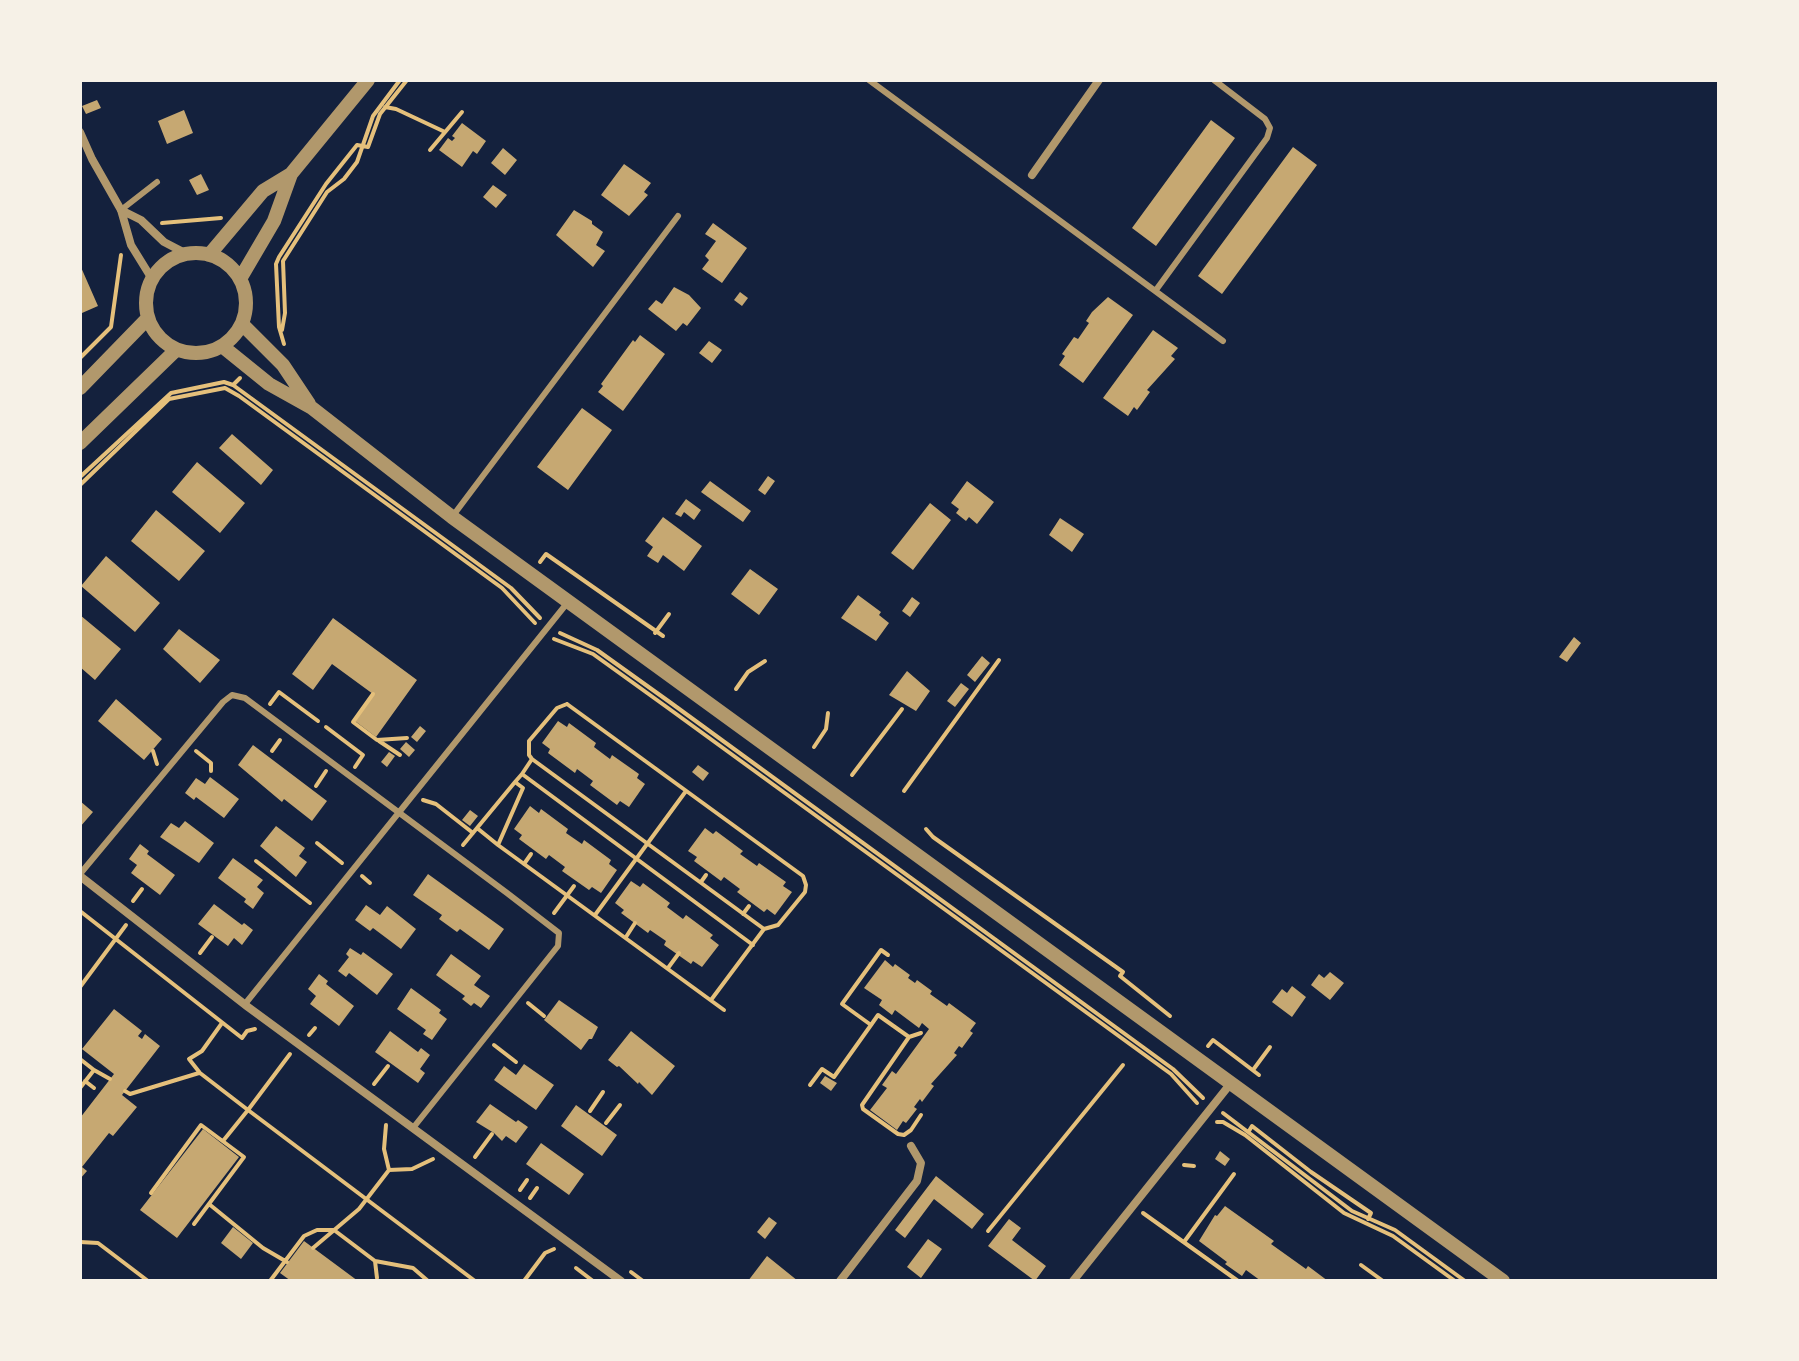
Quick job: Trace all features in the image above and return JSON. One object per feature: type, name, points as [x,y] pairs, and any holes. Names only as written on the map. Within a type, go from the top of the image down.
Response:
[{"type":"street","points":[[209,255],[263,191],[291,174],[368,80]]},
{"type":"street","points":[[1032,175],[1099,80]]},
{"type":"street","points":[[80,132],[121,210],[131,245],[152,279]]},
{"type":"street","points":[[240,279],[274,221],[291,174]]},
{"type":"street","points":[[121,210],[141,220],[164,242],[187,254],[209,255],[221,260],[240,279],[246,309],[242,324],[234,337],[207,352],[176,350],[154,332],[148,318],[145,302],[152,279],[165,264],[187,254]]},
{"type":"street","points":[[80,388],[148,318]]},
{"type":"street","points":[[242,324],[270,353],[312,408]]},
{"type":"street","points":[[222,346],[253,371],[312,408],[452,517],[1503,1281]]},
{"type":"street","points":[[80,443],[176,350]]},
{"type":"street","points":[[80,875],[245,1004],[621,1281]]},
{"type":"street","points":[[1073,1281],[1231,1083]]},
{"type":"street","points":[[840,1281],[917,1181],[921,1163],[911,1146]]},
{"type":"lane","points":[[869,80],[1223,341]]},
{"type":"lane","points":[[1156,290],[1267,138],[1270,128],[1265,119],[1214,80]]},
{"type":"lane","points":[[121,210],[157,182]]},
{"type":"lane","points":[[452,517],[678,216]]},
{"type":"lane","points":[[245,1004],[568,602]]},
{"type":"lane","points":[[80,875],[232,695],[245,698],[559,933],[560,940],[555,952],[413,1128]]},
{"type":"path","points":[[270,353],[281,332],[285,313],[283,261],[327,192],[344,179],[357,162],[373,116],[400,80]]},
{"type":"path","points":[[270,353],[284,344],[276,264],[279,257],[326,184],[357,145],[368,147],[385,107],[407,80]]},
{"type":"path","points":[[385,107],[445,132]]},
{"type":"path","points":[[430,150],[462,112]]},
{"type":"path","points":[[151,230],[167,222],[222,218],[234,226]]},
{"type":"path","points":[[260,243],[279,257]]},
{"type":"path","points":[[80,358],[111,327],[122,253],[131,245]]},
{"type":"path","points":[[233,385],[253,371]]},
{"type":"path","points":[[241,394],[253,371]]},
{"type":"path","points":[[80,477],[171,393],[224,382],[233,385],[502,588],[543,635],[593,654],[1171,1074],[1190,1093],[1197,1106],[1210,1110],[1216,1122],[1223,1122],[1246,1134]]},
{"type":"path","points":[[80,485],[169,399],[225,388],[241,394],[511,588],[549,626],[597,650],[1173,1069],[1210,1110],[1278,1153],[1309,1181],[1455,1281]]},
{"type":"path","points":[[546,554],[663,636]]},
{"type":"path","points":[[655,633],[669,614]]},
{"type":"path","points":[[904,791],[999,660]]},
{"type":"path","points":[[736,689],[748,672],[765,661]]},
{"type":"path","points":[[264,713],[279,692],[318,721]]},
{"type":"path","points":[[373,694],[353,722],[400,755]]},
{"type":"path","points":[[711,1000],[764,929],[778,925],[805,892],[806,881],[567,704],[557,708],[529,741],[532,759],[764,929]]},
{"type":"path","points":[[852,775],[902,709]]},
{"type":"path","points":[[814,747],[826,729],[828,713]]},
{"type":"path","points":[[326,727],[363,755],[355,767]]},
{"type":"path","points":[[377,740],[407,738]]},
{"type":"path","points":[[188,745],[211,763],[211,771]]},
{"type":"path","points":[[461,847],[532,759]]},
{"type":"path","points":[[553,774],[557,769]]},
{"type":"path","points":[[522,774],[753,945]]},
{"type":"path","points":[[498,845],[523,788],[515,782]]},
{"type":"path","points":[[595,915],[686,791]]},
{"type":"path","points":[[415,793],[423,800]]},
{"type":"path","points":[[597,806],[601,801]]},
{"type":"path","points":[[454,818],[473,833]]},
{"type":"path","points":[[477,828],[724,1010]]},
{"type":"path","points":[[926,829],[1123,972],[1120,976],[1151,998],[1173,1019]]},
{"type":"path","points":[[317,843],[344,864]]},
{"type":"path","points":[[524,864],[531,854]]},
{"type":"path","points":[[256,861],[311,905]]},
{"type":"path","points":[[701,882],[706,875]]},
{"type":"path","points":[[362,876],[370,883]]},
{"type":"path","points":[[552,915],[574,886]]},
{"type":"path","points":[[133,901],[142,889]]},
{"type":"path","points":[[743,914],[749,906]]},
{"type":"path","points":[[80,911],[242,1038],[251,1028],[256,1029]]},
{"type":"path","points":[[80,987],[133,917]]},
{"type":"path","points":[[626,937],[635,923]]},
{"type":"path","points":[[200,953],[212,937]]},
{"type":"path","points":[[871,1025],[842,1004],[881,950],[888,955]]},
{"type":"path","points":[[668,968],[679,953]]},
{"type":"path","points":[[520,996],[544,1016]]},
{"type":"path","points":[[810,1085],[822,1069],[834,1077],[878,1015],[909,1037]]},
{"type":"path","points":[[222,1023],[202,1051],[189,1059],[200,1073],[475,1281]]},
{"type":"path","points":[[309,1035],[315,1028]]},
{"type":"path","points":[[921,1033],[909,1037],[863,1099],[863,1109],[898,1134],[904,1135],[911,1130],[921,1115]]},
{"type":"path","points":[[486,1038],[516,1062]]},
{"type":"path","points":[[1205,1047],[1213,1040],[1259,1075]]},
{"type":"path","points":[[1253,1070],[1270,1047]]},
{"type":"path","points":[[223,1141],[290,1055]]},
{"type":"path","points":[[80,1059],[110,1079]]},
{"type":"path","points":[[988,1231],[1123,1065]]},
{"type":"path","points":[[374,1084],[388,1066]]},
{"type":"path","points":[[80,1088],[94,1070]]},
{"type":"path","points":[[125,1091],[130,1094],[200,1073]]},
{"type":"path","points":[[881,1075],[888,1079]]},
{"type":"path","points":[[85,1081],[94,1088]]},
{"type":"path","points":[[590,1111],[603,1092]]},
{"type":"path","points":[[606,1123],[620,1105]]},
{"type":"path","points":[[151,1193],[201,1125],[244,1157],[194,1224]]},
{"type":"path","points":[[386,1125],[384,1149],[389,1170]]},
{"type":"path","points":[[475,1157],[492,1134]]},
{"type":"path","points":[[389,1170],[412,1169],[433,1159]]},
{"type":"path","points":[[313,1248],[359,1209],[389,1170]]},
{"type":"path","points":[[1184,1242],[1234,1174]]},
{"type":"path","points":[[520,1190],[527,1180]]},
{"type":"path","points":[[530,1198],[537,1188]]},
{"type":"path","points":[[209,1204],[263,1248],[286,1261]]},
{"type":"path","points":[[1143,1213],[1238,1281]]},
{"type":"path","points":[[1367,1221],[1395,1230],[1465,1281]]},
{"type":"path","points":[[270,1281],[304,1236],[317,1230],[334,1230],[375,1261],[413,1268],[428,1281]]},
{"type":"path","points":[[80,1242],[98,1243],[148,1281]]},
{"type":"path","points":[[524,1281],[545,1253],[554,1249]]},
{"type":"path","points":[[375,1261],[377,1278]]},
{"type":"path","points":[[1361,1265],[1382,1281]]},
{"type":"path","points":[[1230,1276],[1235,1269]]},
{"type":"building","points":[[97,100],[101,108],[86,114],[82,106]]},
{"type":"building","points":[[184,110],[193,133],[167,144],[158,121]]},
{"type":"building","points":[[1211,120],[1235,138],[1156,246],[1132,228]]},
{"type":"building","points":[[462,123],[486,141],[477,154],[473,151],[462,167],[439,150],[448,138],[452,141],[455,138],[452,136]]},
{"type":"building","points":[[1293,147],[1317,165],[1222,294],[1198,276]]},
{"type":"building","points":[[503,148],[517,160],[505,175],[491,163]]},
{"type":"building","points":[[624,164],[651,183],[644,192],[648,195],[629,216],[601,195]]},
{"type":"building","points":[[201,174],[209,190],[197,195],[189,180]]},
{"type":"building","points":[[493,185],[507,195],[496,208],[483,197]]},
{"type":"building","points":[[574,210],[603,232],[596,245],[605,251],[593,267],[556,235]]},
{"type":"building","points":[[713,223],[747,248],[722,283],[702,269],[709,260],[705,256],[716,241],[705,234]]},
{"type":"building","points":[[80,265],[98,306],[82,313],[80,307]]},
{"type":"building","points":[[674,287],[689,295],[701,308],[687,326],[683,323],[676,331],[648,309],[656,300],[662,304]]},
{"type":"building","points":[[740,292],[748,298],[742,306],[734,300]]},
{"type":"building","points":[[1108,297],[1133,315],[1083,383],[1059,365],[1065,356],[1062,354],[1074,337],[1078,339],[1089,323],[1086,321],[1092,312]]},
{"type":"building","points":[[1153,330],[1178,348],[1171,356],[1175,359],[1147,390],[1150,392],[1137,410],[1134,407],[1128,416],[1103,398]]},
{"type":"building","points":[[640,335],[665,354],[623,411],[598,392],[633,340],[635,342]]},
{"type":"building","points":[[709,341],[722,350],[712,363],[699,353]]},
{"type":"building","points":[[582,408],[612,430],[568,490],[537,467]]},
{"type":"building","points":[[232,434],[273,470],[261,485],[219,448]]},
{"type":"building","points":[[197,462],[245,503],[220,533],[172,492]]},
{"type":"building","points":[[768,476],[775,481],[765,495],[758,490]]},
{"type":"building","points":[[710,481],[751,511],[743,522],[701,492]]},
{"type":"building","points":[[967,481],[994,502],[977,524],[969,517],[966,521],[956,513],[959,509],[951,503]]},
{"type":"building","points":[[686,499],[701,510],[694,520],[684,512],[681,517],[675,514]]},
{"type":"building","points":[[930,503],[951,520],[913,570],[891,553]]},
{"type":"building","points":[[156,510],[205,551],[179,581],[131,541]]},
{"type":"building","points":[[663,517],[702,546],[684,571],[663,555],[658,563],[647,556],[653,547],[645,541]]},
{"type":"building","points":[[1060,518],[1084,534],[1072,552],[1049,535]]},
{"type":"building","points":[[106,556],[160,603],[135,632],[81,586]]},
{"type":"building","points":[[750,569],[778,589],[759,615],[731,594]]},
{"type":"building","points":[[858,595],[881,612],[879,615],[889,623],[876,641],[841,618]]},
{"type":"building","points":[[912,597],[920,603],[910,617],[902,611]]},
{"type":"building","points":[[80,615],[121,649],[95,680],[80,667]]},
{"type":"building","points":[[333,618],[417,680],[376,737],[355,721],[373,694],[332,664],[313,690],[292,674]]},
{"type":"building","points":[[179,629],[220,660],[200,683],[163,649]]},
{"type":"building","points":[[1574,637],[1581,643],[1567,662],[1559,657]]},
{"type":"building","points":[[982,656],[990,663],[975,682],[967,675]]},
{"type":"building","points":[[907,671],[930,691],[916,711],[889,695]]},
{"type":"building","points":[[961,683],[969,689],[955,707],[947,701]]},
{"type":"building","points":[[116,699],[162,739],[144,760],[98,721]]},
{"type":"building","points":[[558,721],[567,727],[569,723],[596,743],[594,747],[610,759],[612,755],[639,774],[637,778],[645,784],[629,807],[620,801],[617,805],[590,785],[593,781],[577,769],[575,773],[548,753],[550,749],[542,743]]},
{"type":"building","points":[[420,726],[426,731],[417,742],[411,737]]},
{"type":"building","points":[[406,742],[415,750],[409,757],[400,749]]},
{"type":"building","points":[[253,745],[327,801],[312,821],[284,799],[282,802],[238,765]]},
{"type":"building","points":[[389,752],[395,756],[387,767],[381,762]]},
{"type":"building","points":[[698,765],[709,773],[703,781],[692,772]]},
{"type":"building","points":[[210,777],[239,799],[224,818],[196,797],[194,800],[185,793],[196,778],[205,784]]},
{"type":"building","points":[[80,801],[93,812],[80,827]]},
{"type":"building","points":[[530,806],[539,813],[541,809],[568,829],[566,833],[582,844],[584,840],[611,860],[609,864],[617,870],[601,893],[592,887],[589,890],[562,871],[565,867],[549,855],[546,859],[519,839],[522,835],[514,829]]},
{"type":"building","points":[[470,810],[478,816],[470,826],[462,820]]},
{"type":"building","points":[[185,821],[214,843],[199,863],[160,837],[171,823],[179,828]]},
{"type":"building","points":[[276,826],[305,848],[299,856],[307,862],[296,877],[260,846]]},
{"type":"building","points":[[705,828],[713,834],[716,831],[743,851],[740,854],[786,882],[783,886],[792,892],[775,915],[767,909],[764,912],[737,892],[740,889],[724,877],[721,881],[694,861],[697,857],[688,851]]},
{"type":"building","points":[[140,844],[149,851],[147,854],[175,875],[160,895],[131,873],[137,865],[129,859]]},
{"type":"building","points":[[233,858],[263,880],[257,887],[264,893],[253,909],[244,902],[246,899],[218,878]]},
{"type":"building","points":[[428,874],[504,929],[489,950],[460,929],[457,932],[439,919],[442,915],[413,895]]},
{"type":"building","points":[[631,881],[640,887],[643,883],[670,903],[667,907],[683,919],[686,915],[713,935],[710,938],[719,945],[702,967],[693,961],[691,964],[664,945],[666,941],[650,930],[648,933],[621,913],[624,910],[615,903]]},
{"type":"building","points":[[214,904],[253,930],[242,945],[234,938],[228,946],[198,924]]},
{"type":"building","points":[[366,905],[380,915],[387,906],[416,929],[401,949],[373,928],[370,931],[355,920]]},
{"type":"building","points":[[350,948],[361,955],[363,952],[393,974],[377,995],[349,973],[346,977],[338,971],[349,957],[346,954]]},
{"type":"building","points":[[451,954],[481,976],[474,985],[490,996],[481,1008],[474,1003],[471,1006],[462,999],[465,996],[436,975]]},
{"type":"building","points":[[885,960],[910,975],[908,978],[915,983],[917,980],[932,991],[930,994],[947,1006],[949,1003],[976,1023],[962,1048],[959,1046],[954,1053],[957,1055],[931,1084],[934,1086],[922,1102],[920,1099],[914,1107],[917,1109],[906,1123],[903,1121],[897,1130],[870,1110],[887,1088],[882,1085],[892,1071],[896,1074],[929,1029],[922,1023],[919,1028],[895,1010],[892,1015],[879,1005],[882,1000],[864,988]]},
{"type":"building","points":[[1330,972],[1344,983],[1330,1000],[1311,985],[1319,974],[1324,978]]},
{"type":"building","points":[[319,974],[328,981],[326,984],[354,1006],[339,1026],[310,1004],[316,996],[308,989]]},
{"type":"building","points":[[1292,986],[1306,997],[1292,1017],[1272,1002],[1282,989],[1287,993]]},
{"type":"building","points":[[411,988],[441,1010],[439,1013],[447,1019],[432,1040],[423,1034],[426,1030],[397,1009]]},
{"type":"building","points":[[559,1000],[598,1027],[581,1050],[544,1020]]},
{"type":"building","points":[[114,1009],[142,1031],[138,1036],[142,1039],[145,1034],[160,1046],[122,1095],[137,1107],[113,1136],[109,1133],[82,1167],[87,1171],[80,1179],[80,1118],[114,1074],[82,1049]]},
{"type":"building","points":[[390,1031],[418,1052],[421,1048],[430,1055],[420,1069],[425,1073],[418,1083],[375,1052]]},
{"type":"building","points":[[631,1031],[675,1066],[652,1095],[608,1060]]},
{"type":"building","points":[[524,1064],[554,1085],[536,1110],[494,1080],[504,1066],[516,1075]]},
{"type":"building","points":[[825,1076],[837,1083],[831,1091],[820,1083]]},
{"type":"building","points":[[490,1104],[528,1127],[516,1143],[506,1136],[502,1141],[476,1122]]},
{"type":"building","points":[[576,1105],[617,1135],[602,1156],[561,1126]]},
{"type":"building","points":[[203,1129],[239,1157],[177,1238],[140,1210]]},
{"type":"building","points":[[541,1143],[584,1174],[569,1195],[526,1164]]},
{"type":"building","points":[[1220,1151],[1230,1159],[1225,1166],[1215,1159]]},
{"type":"building","points":[[936,1176],[984,1214],[972,1229],[934,1199],[905,1238],[895,1230]]},
{"type":"building","points":[[1225,1206],[1274,1241],[1271,1244],[1328,1281],[1261,1281],[1246,1270],[1242,1276],[1225,1264],[1227,1262],[1199,1241],[1215,1215]]},
{"type":"building","points":[[769,1217],[777,1223],[765,1239],[757,1232]]},
{"type":"building","points":[[1009,1219],[1021,1228],[1012,1240],[1046,1266],[1035,1281],[988,1246]]},
{"type":"building","points":[[233,1227],[253,1243],[241,1259],[221,1243]]},
{"type":"building","points":[[928,1239],[942,1249],[921,1278],[907,1267]]},
{"type":"building","points":[[304,1241],[358,1281],[291,1281],[280,1273]]},
{"type":"building","points":[[767,1256],[798,1281],[748,1281]]}]
